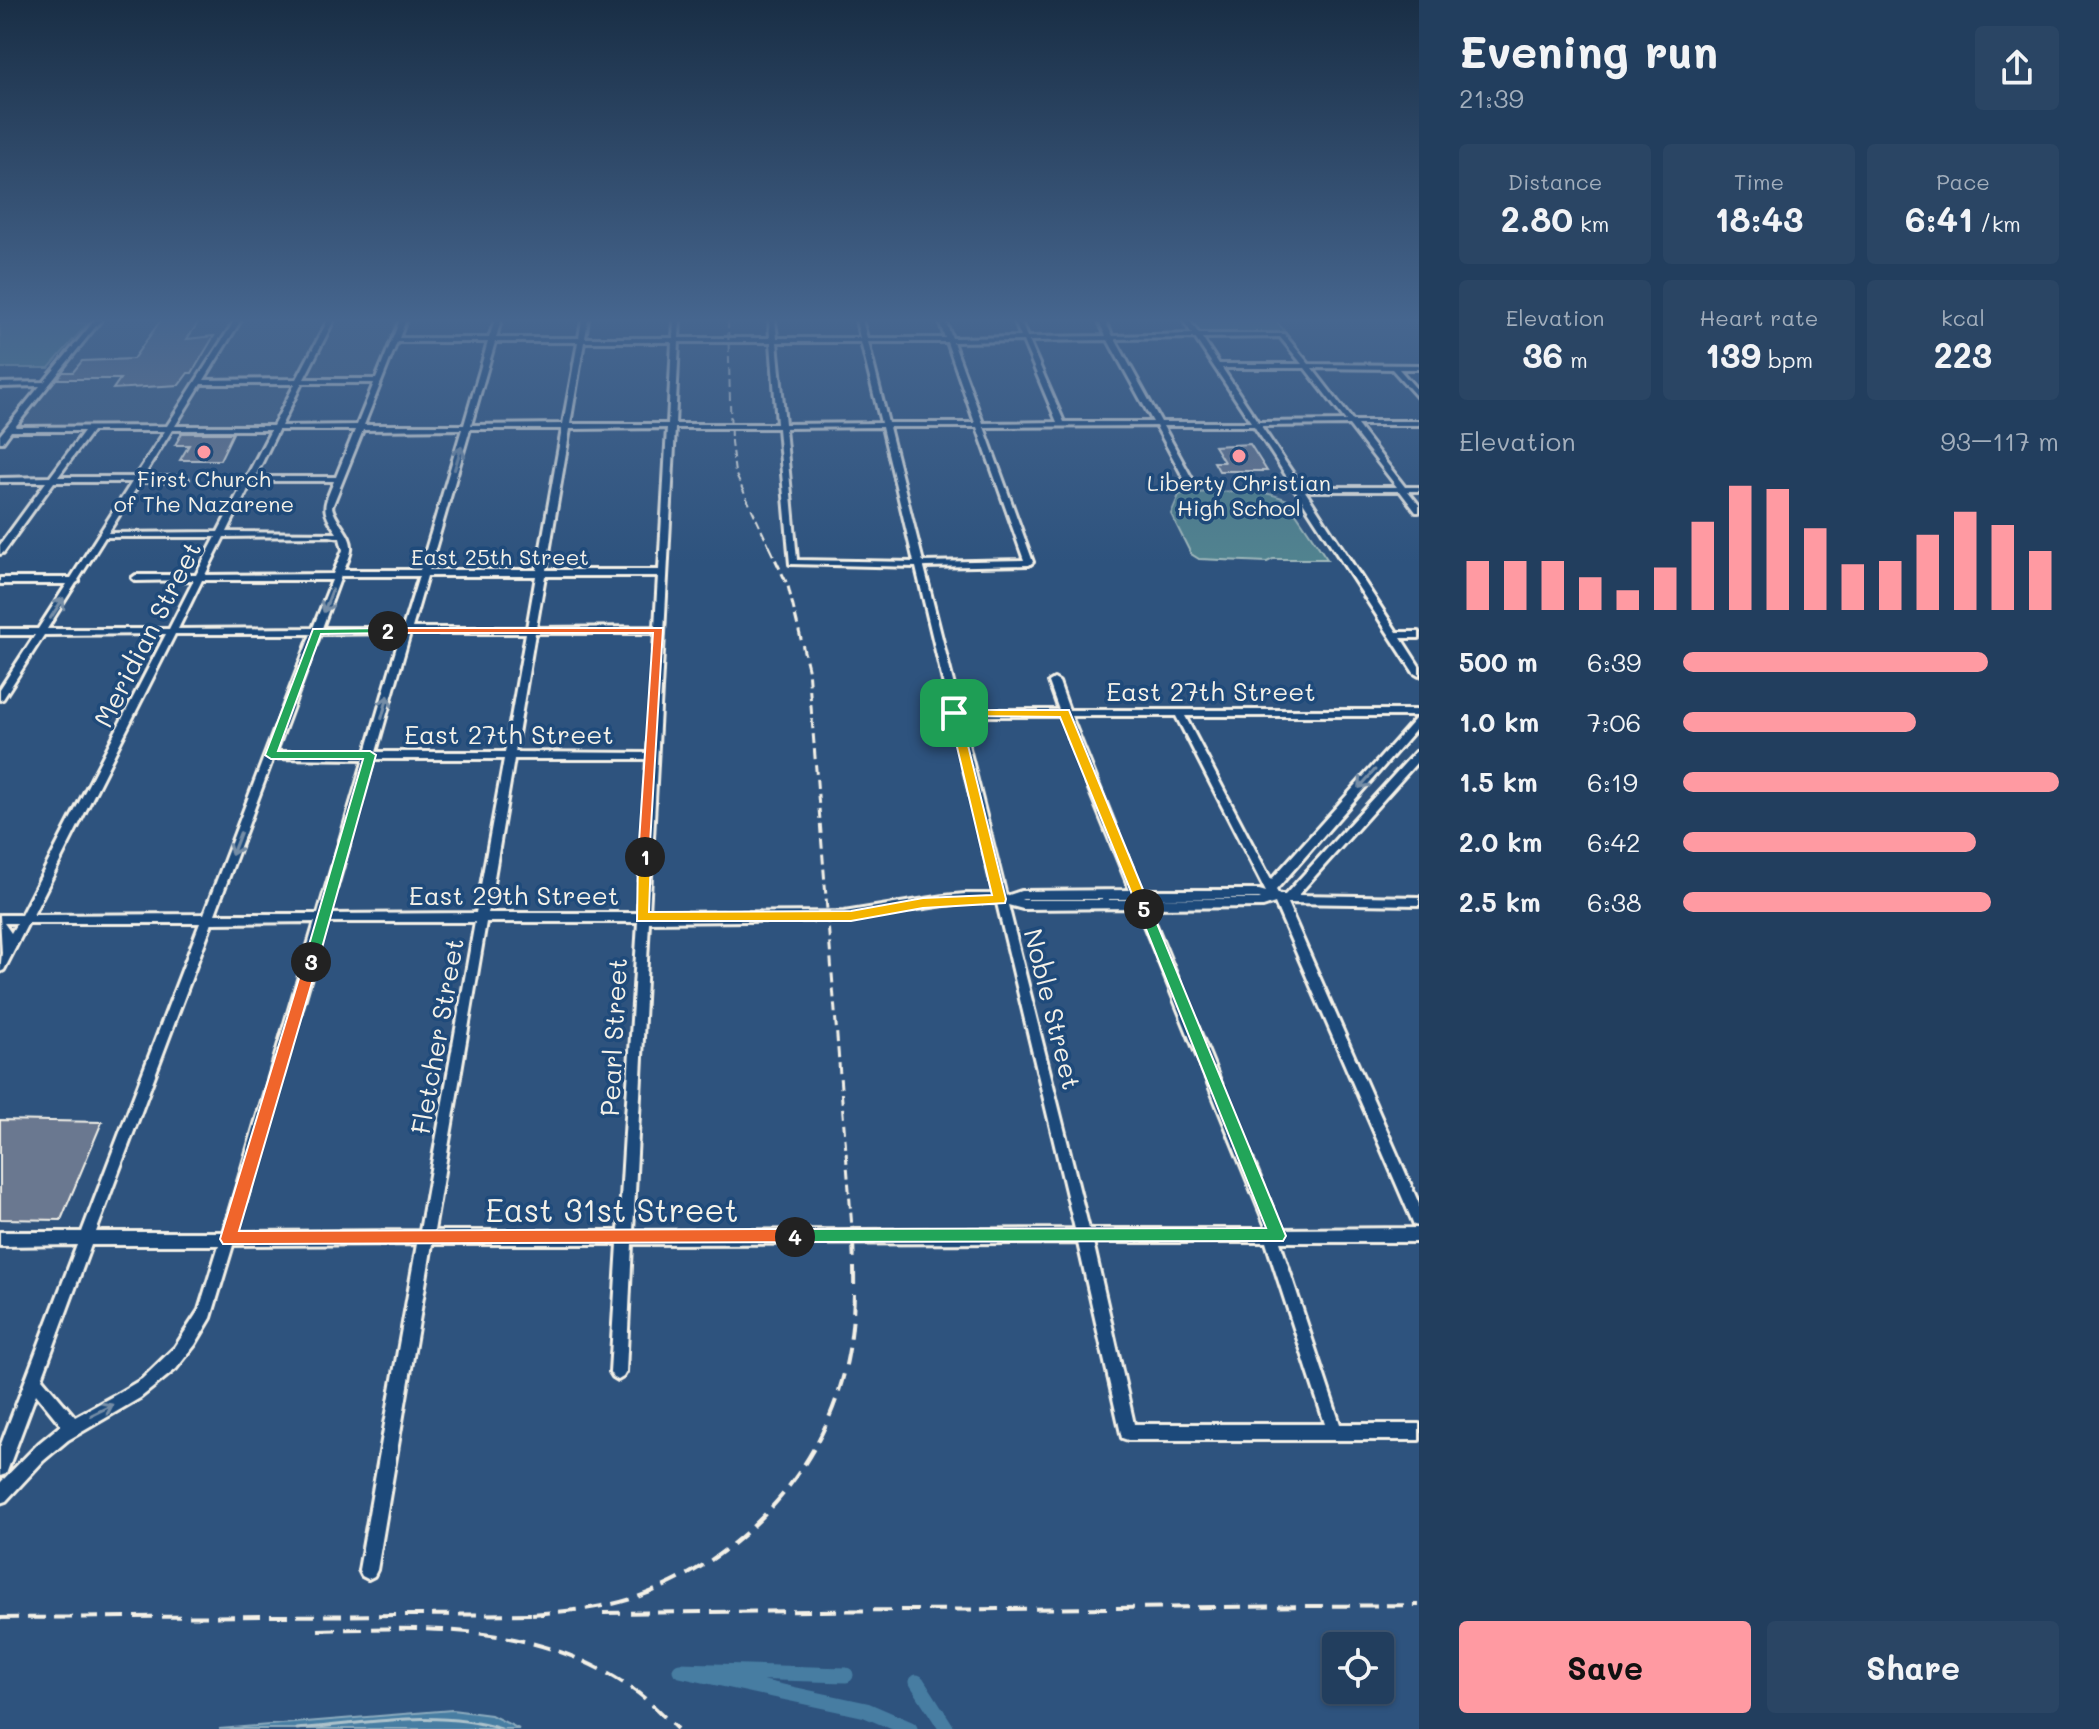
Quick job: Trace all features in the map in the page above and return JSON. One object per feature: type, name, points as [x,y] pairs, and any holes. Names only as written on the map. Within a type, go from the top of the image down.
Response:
[{"type":"street","points":[[0,440],[32,401]]},
{"type":"street","points":[[0,697],[188,401]]},
{"type":"street","name":"Meridian Street","points":[[2,963],[290,401]]},
{"type":"street","points":[[322,517],[371,401]]},
{"type":"street","points":[[0,1495],[38,1454],[73,1427],[143,1388],[184,1349],[206,1313],[474,401]]},
{"type":"street","name":"Fletcher Street","points":[[368,1570],[572,401]]},
{"type":"street","name":"Pearl Street","points":[[618,1372],[672,401]]},
{"type":"street","points":[[778,401],[792,560],[797,563],[918,565],[1029,562],[970,401]]},
{"type":"street","name":"Noble Street","points":[[879,401],[954,713],[1006,900],[1128,1432],[1335,1432]]},
{"type":"street","points":[[1052,401],[1062,425]]},
{"type":"street","points":[[1146,401],[1191,484]]},
{"type":"street","points":[[1241,401],[1419,673]]},
{"type":"street","points":[[1333,401],[1419,510]]},
{"type":"street","points":[[9,429],[1419,423]]},
{"type":"street","points":[[0,551],[90,428]]},
{"type":"street","points":[[0,480],[184,479]]},
{"type":"street","points":[[251,479],[340,479]]},
{"type":"street","points":[[1300,489],[1419,489]]},
{"type":"street","points":[[0,1468],[347,550],[345,537],[329,516],[328,507]]},
{"type":"street","points":[[103,535],[315,530],[345,537]]},
{"type":"street","name":"East 25th Street","points":[[136,578],[661,573]]},
{"type":"street","points":[[0,581],[75,581]]},
{"type":"street","points":[[0,632],[659,630]]},
{"type":"street","points":[[1395,635],[1419,635]]},
{"type":"street","points":[[1054,682],[1274,1236],[1335,1432],[1419,1432]]},
{"type":"street","name":"East 27th Street","points":[[954,713],[1419,713]]},
{"type":"street","points":[[1179,713],[1278,896],[1419,1220]]},
{"type":"street","points":[[1278,896],[1419,720]]},
{"type":"street","points":[[1278,896],[1419,754]]},
{"type":"street","name":"East 27th Street","points":[[271,755],[652,756]]},
{"type":"street","name":"East 29th Street","points":[[0,919],[851,916],[923,903],[1006,900],[1023,905],[1140,899],[1263,903],[1278,896],[1419,901]]},
{"type":"street","points":[[0,926],[8,942],[2,963]]},
{"type":"street","name":"East 31st Street","points":[[0,1239],[1419,1235]]},
{"type":"street","points":[[33,1379],[73,1427]]},
{"type":"shaded area","points":[[37,401],[282,401],[270,423],[17,426]]},
{"type":"green space","points":[[1251,492],[1287,500],[1327,559],[1273,559],[1267,562],[1199,559],[1191,554],[1171,514],[1179,495]]},
{"type":"water","points":[[452,1710],[491,1715],[519,1729],[219,1729]]},
{"type":"building","name":"First Church of The Nazarene","points":[[182,433],[233,433],[220,460],[180,460],[189,445],[175,445]]},
{"type":"building","name":"Liberty Christian High School","points":[[1250,444],[1267,471],[1219,471],[1214,462],[1224,462],[1214,446]]},
{"type":"building","points":[[0,1120],[102,1122],[61,1220],[0,1219]]},
{"type":"waterway","points":[[846,1675],[680,1670],[866,1710],[910,1729]]},
{"type":"waterway","points":[[917,1682],[947,1729]]},
{"type":"railway","points":[[730,401],[735,473],[770,548]]},
{"type":"railway","points":[[769,546],[788,586],[808,668],[852,1228]]},
{"type":"railway","points":[[532,1614],[609,1605],[673,1582],[709,1561],[742,1536],[772,1507],[798,1474],[836,1400],[852,1327],[852,1226]]},
{"type":"railway","points":[[603,1613],[1419,1605]]},
{"type":"railway","points":[[0,1618],[543,1614]]},
{"type":"railway","points":[[318,1630],[441,1630],[520,1640],[558,1651],[595,1667],[638,1693],[677,1729]]},
{"type":"place","name":"First Church of The Nazarene","points":[[204,452]]},
{"type":"place","name":"Liberty Christian High School","points":[[1239,456]]},
{"type":"route","points":[[659,630],[642,918],[851,916],[923,903],[1000,899],[954,713],[1065,713],[1223,1096],[1277,1236],[229,1239],[370,755],[271,755],[317,631],[659,630]]}]
